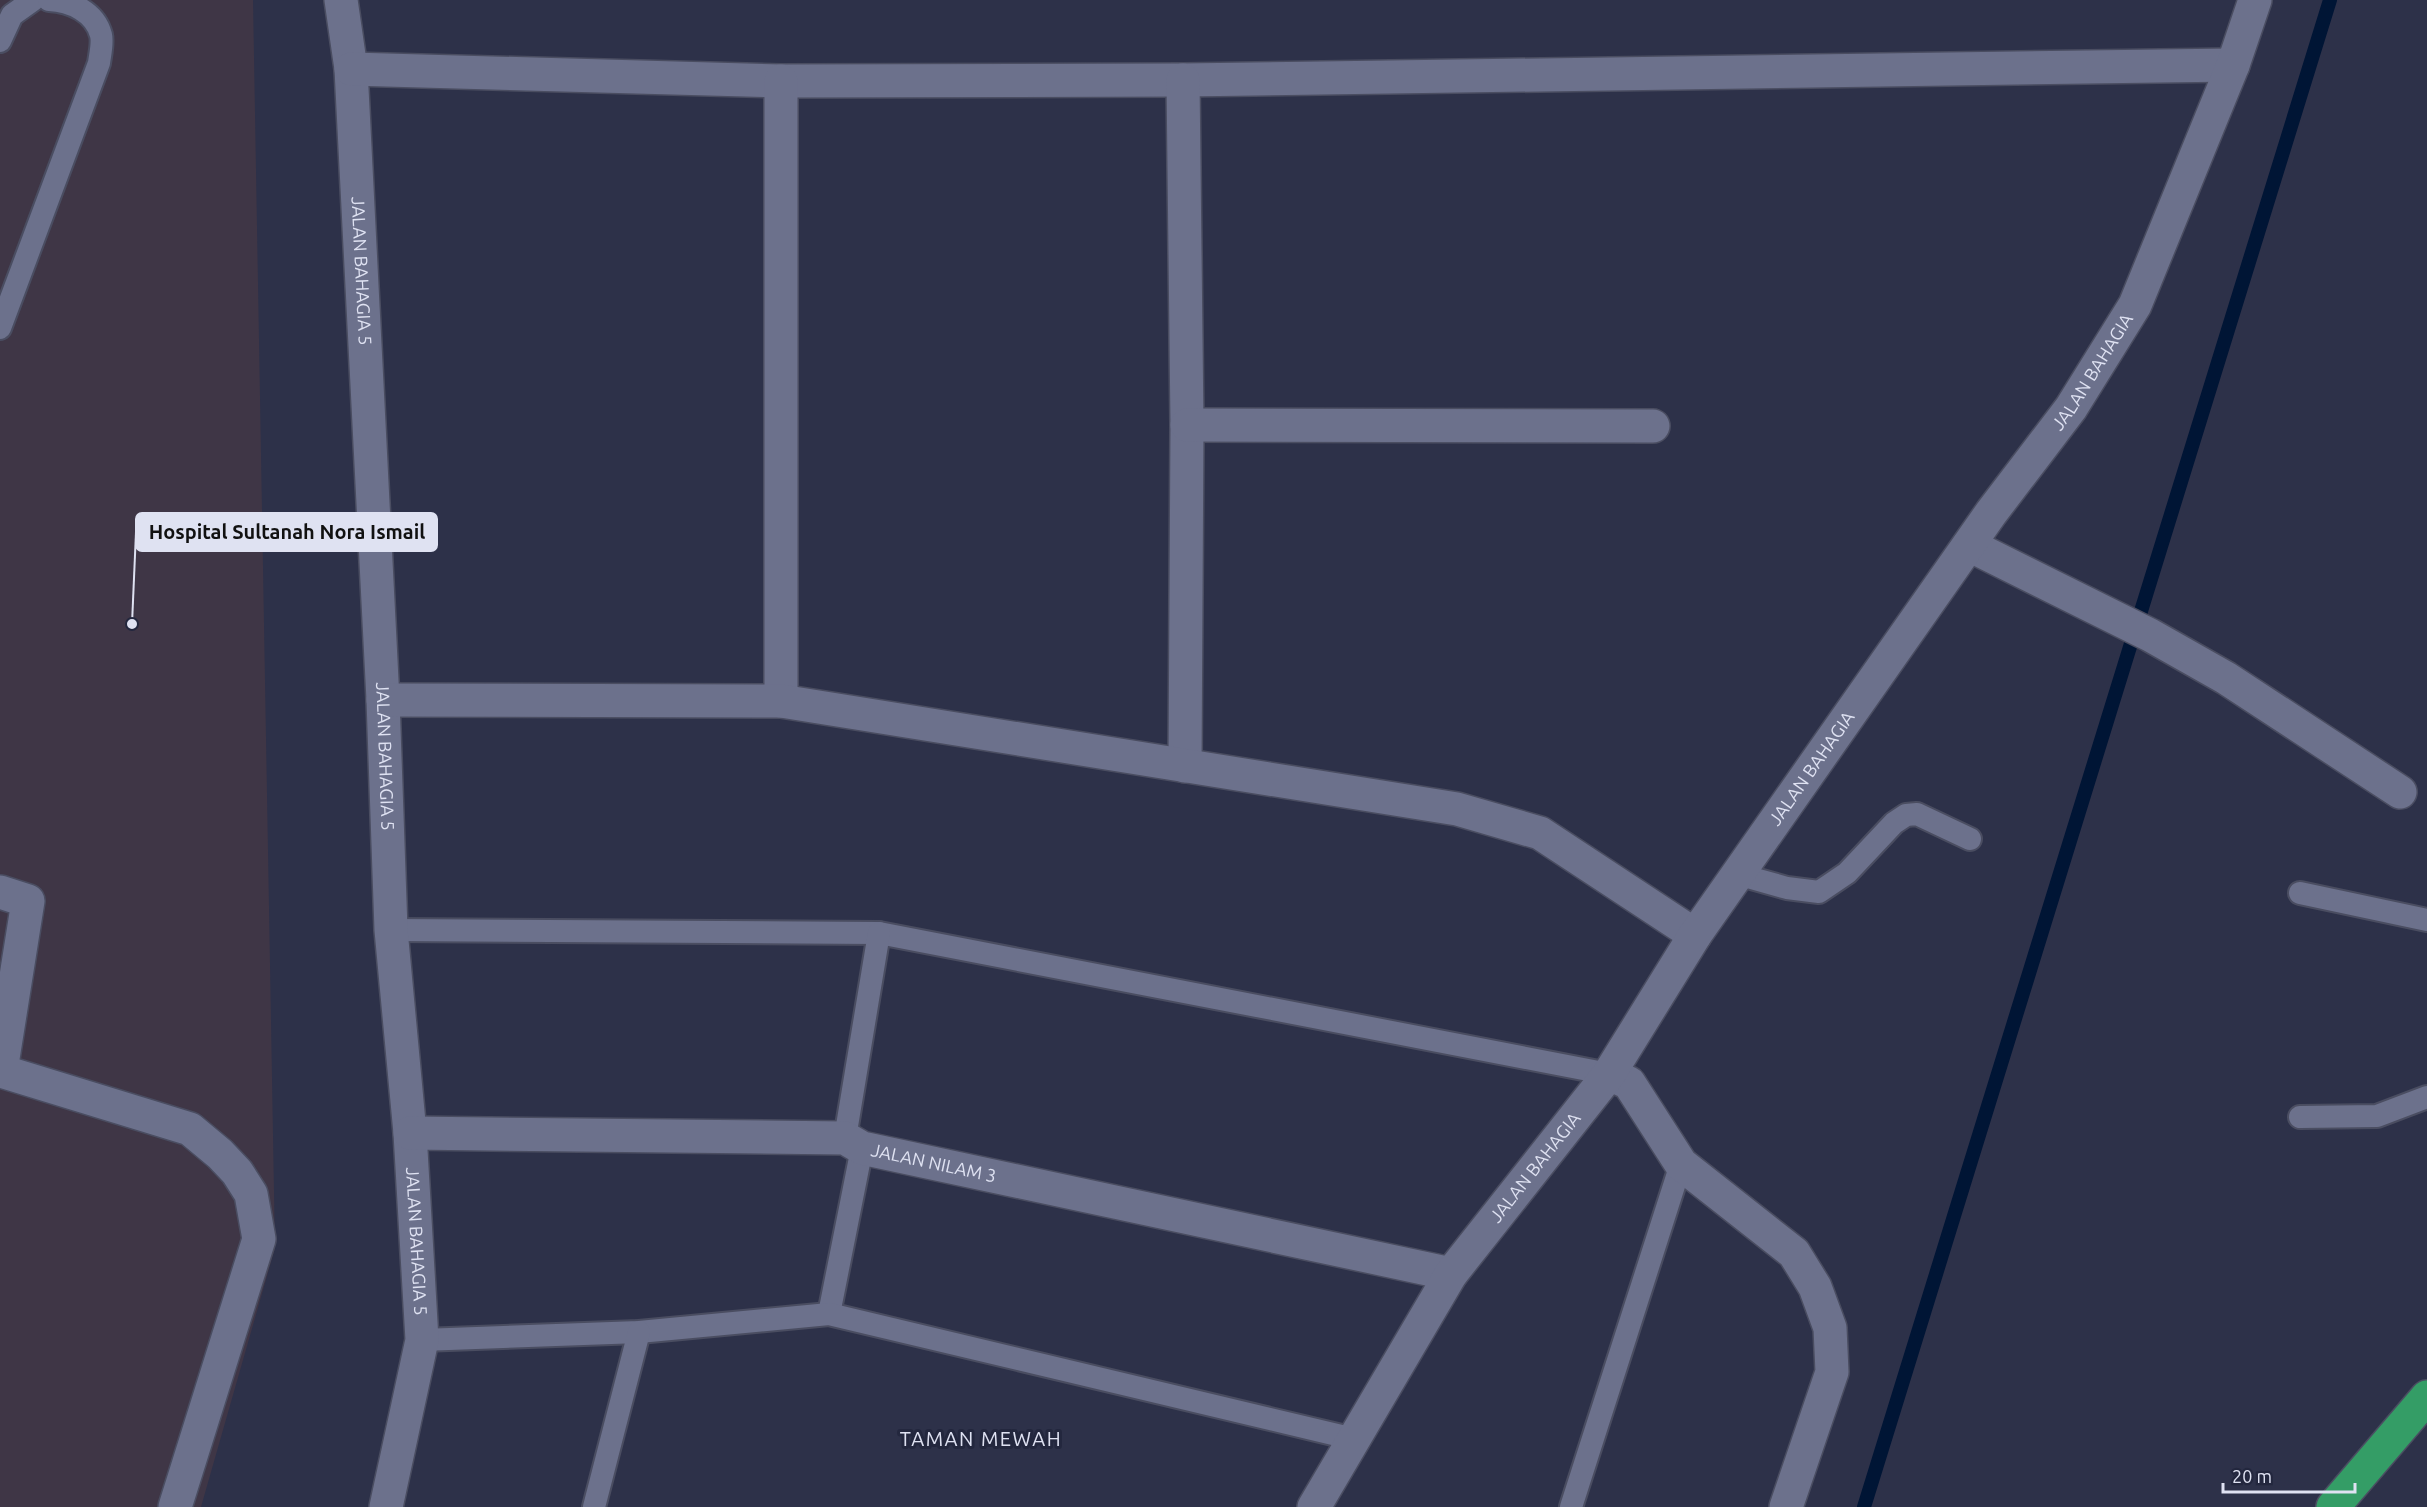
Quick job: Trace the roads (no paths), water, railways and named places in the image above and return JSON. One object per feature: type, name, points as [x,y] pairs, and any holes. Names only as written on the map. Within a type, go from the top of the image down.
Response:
[{"type":"highway","points":[[2333,1507],[2427,1397]]},
{"type":"street","name":"JALAN BAHAGIA 5","points":[[341,0],[351,69],[383,700],[391,930],[410,1133],[422,1340],[386,1507]]},
{"type":"street","name":"JALAN BAHAGIA","points":[[1314,1507],[1451,1274],[1609,1074],[1695,934],[1969,545],[2072,408],[2135,305],[2233,65],[2255,0]]},
{"type":"street","points":[[351,69],[781,81],[1183,80],[2233,65]]},
{"type":"street","points":[[1183,80],[1187,425],[1185,766]]},
{"type":"street","points":[[781,81],[781,701]]},
{"type":"street","points":[[1187,425],[1653,426]]},
{"type":"street","points":[[1969,545],[2150,635],[2226,678],[2400,792]]},
{"type":"street","points":[[383,700],[781,701],[1457,808],[1540,833],[1695,934]]},
{"type":"street","points":[[0,892],[28,901],[1,1071],[190,1130],[220,1154],[237,1172],[251,1194],[259,1239],[175,1507]]},
{"type":"street","points":[[1609,1074],[1629,1083],[1681,1164],[1794,1253],[1815,1287],[1830,1328],[1832,1372],[1786,1507]]},
{"type":"street","name":"JALAN NILAM 3","points":[[410,1133],[853,1143],[1451,1274]]},
{"type":"lane","points":[[0,40],[12,15],[33,0]]},
{"type":"lane","points":[[0,328],[99,63],[102,36],[91,15],[62,1],[50,0]]},
{"type":"lane","points":[[1737,874],[1786,888],[1819,892],[1847,873],[1894,823],[1906,815],[1917,814],[1970,839]]},
{"type":"lane","points":[[2300,893],[2427,920]]},
{"type":"lane","points":[[391,930],[879,933],[1609,1074]]},
{"type":"lane","points":[[829,1314],[879,933]]},
{"type":"lane","points":[[2300,1117],[2377,1116],[2427,1096]]},
{"type":"lane","points":[[1570,1507],[1681,1164]]},
{"type":"lane","points":[[422,1340],[639,1332],[829,1314],[1354,1439]]},
{"type":"lane","points":[[594,1507],[639,1332]]},
{"type":"waterway","points":[[1864,1507],[2330,0]]},
{"type":"place","name":"Hospital Sultanah Nora Ismail","points":[[132,624]]},
{"type":"district","name":"TAMAN MEWAH","points":[[981,1439]]}]
